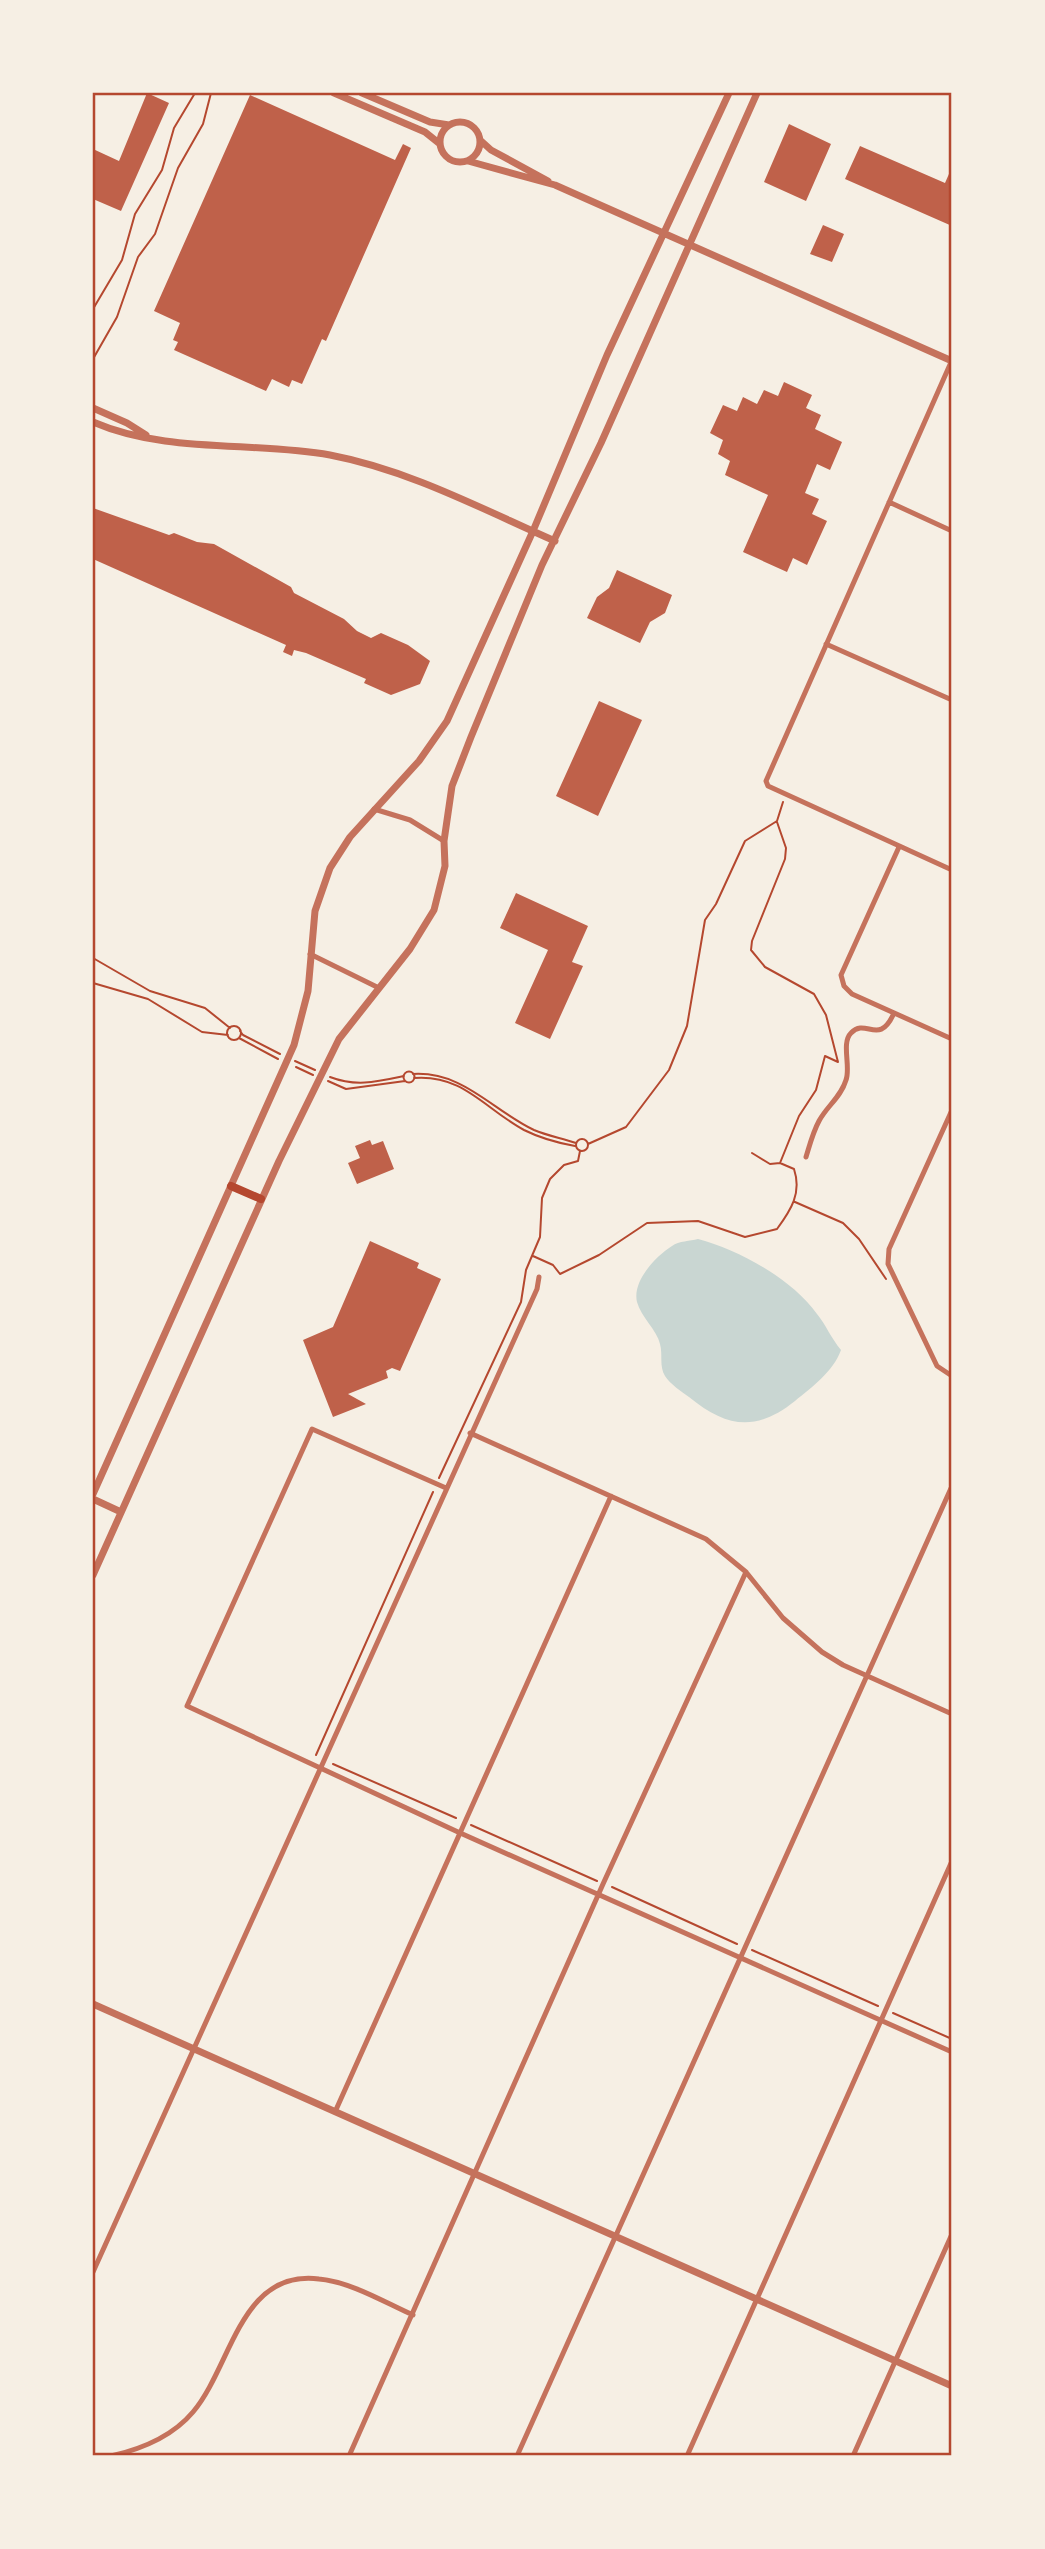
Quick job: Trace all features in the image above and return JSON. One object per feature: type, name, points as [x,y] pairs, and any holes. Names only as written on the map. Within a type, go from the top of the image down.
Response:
[{"type":"main road","points":[[231,1186],[261,1199]]},
{"type":"street","points":[[334,93],[425,132],[440,144],[449,159],[458,163],[468,161],[555,185],[952,361],[766,781],[768,786],[952,870]]},
{"type":"street","points":[[362,93],[430,121],[450,125]]},
{"type":"street","points":[[93,1494],[295,1045],[308,991],[315,911],[330,868],[350,837],[419,761],[447,721],[533,531],[607,355],[666,234],[729,93]]},
{"type":"street","points":[[93,1575],[261,1199],[328,1061],[359,1011],[410,949],[434,909],[445,866],[444,841],[452,786],[555,541],[757,93]]},
{"type":"street","points":[[440,144],[443,131],[450,125],[461,122],[472,126],[480,140],[491,150],[529,168],[555,185]]},
{"type":"street","points":[[468,161],[478,152],[480,140]]},
{"type":"street","points":[[93,408],[127,423],[147,436]]},
{"type":"street","points":[[93,422],[125,434],[208,446],[328,455],[362,462],[428,485],[555,541]]},
{"type":"street","points":[[889,502],[952,531]]},
{"type":"street","points":[[826,644],[952,700]]},
{"type":"street","points":[[374,809],[410,820],[444,841]]},
{"type":"street","points":[[899,847],[841,975],[844,986],[852,994],[952,1039]]},
{"type":"street","points":[[310,954],[379,988]]},
{"type":"street","points":[[806,1157],[820,1119],[836,1100],[847,1080],[847,1041],[850,1033],[856,1030],[880,1031],[888,1026],[894,1013]]},
{"type":"street","points":[[952,1110],[889,1249],[888,1264],[937,1366],[952,1376]]},
{"type":"street","points":[[93,2272],[537,1289],[539,1277]]},
{"type":"street","points":[[446,1488],[312,1429],[187,1706],[458,1832],[952,2052]]},
{"type":"street","points":[[470,1433],[706,1539],[746,1572],[802,1636],[832,1659],[952,1714]]},
{"type":"street","points":[[517,2456],[952,1486]]},
{"type":"street","points":[[335,2112],[458,1832],[611,1496]]},
{"type":"street","points":[[93,1499],[121,1511]]},
{"type":"street","points":[[351,2456],[598,1894],[746,1572]]},
{"type":"street","points":[[687,2456],[952,1861]]},
{"type":"street","points":[[93,2004],[952,2386]]},
{"type":"street","points":[[853,2456],[952,2234]]},
{"type":"street","points":[[111,2456],[157,2441],[176,2429],[192,2413],[206,2395],[251,2306],[281,2284],[300,2279],[337,2282],[413,2315]]},
{"type":"path","points":[[93,309],[122,260],[135,214],[162,170],[174,128],[195,93]]},
{"type":"path","points":[[93,359],[117,317],[138,257],[155,234],[178,168],[203,124],[211,93]]},
{"type":"path","points":[[579,1151],[586,1150],[588,1144],[626,1127],[669,1070],[687,1026],[705,920],[716,904],[745,841],[776,821],[786,794]]},
{"type":"path","points":[[776,821],[786,848],[785,859],[752,941],[751,950],[765,967],[814,994],[826,1014],[838,1062],[825,1056],[816,1090],[799,1116],[780,1163]]},
{"type":"path","points":[[93,958],[150,991],[205,1008],[230,1028],[237,1028],[240,1035],[235,1040],[228,1035],[202,1032],[148,999],[93,983]]},
{"type":"path","points":[[228,1035],[230,1028]]},
{"type":"path","points":[[576,1145],[523,1129],[459,1086],[435,1076],[415,1078],[409,1083],[404,1079],[407,1072],[432,1072],[458,1082],[535,1130],[576,1145],[579,1151],[578,1161],[564,1165],[550,1179],[542,1198],[540,1237],[526,1269],[521,1302],[315,1755],[952,2039]]},
{"type":"path","points":[[413,1074],[415,1078]]},
{"type":"path","points":[[576,1145],[582,1139],[588,1144]]},
{"type":"path","points":[[533,1256],[554,1265],[560,1274],[580,1266],[647,1223],[698,1221],[745,1237],[778,1229],[794,1202],[799,1183],[794,1169],[780,1163],[770,1164],[752,1153]]},
{"type":"path","points":[[794,1202],[843,1223],[868,1252],[883,1278],[895,1278]]},
{"type":"shaded area","points":[[698,1239],[730,1250],[779,1277],[806,1301],[841,1350],[833,1365],[815,1385],[781,1411],[767,1418],[742,1422],[716,1415],[676,1388],[663,1372],[658,1339],[637,1302],[638,1286],[647,1270],[666,1250],[678,1243]]},
{"type":"building","points":[[147,93],[169,103],[121,211],[93,199],[93,149],[119,161]]},
{"type":"building","points":[[250,95],[395,160],[403,144],[411,148],[326,341],[322,339],[302,384],[292,380],[289,387],[272,379],[266,391],[174,350],[178,342],[173,340],[180,323],[154,311]]},
{"type":"building","points":[[789,124],[831,144],[806,201],[764,182]]},
{"type":"building","points":[[860,146],[945,183],[952,167],[952,226],[845,179]]},
{"type":"building","points":[[823,225],[844,234],[832,262],[810,254]]},
{"type":"building","points":[[784,382],[812,395],[806,408],[821,415],[815,429],[842,442],[830,470],[817,464],[805,493],[819,499],[812,514],[827,521],[807,565],[793,558],[787,572],[743,552],[768,495],[725,475],[730,461],[718,454],[723,440],[710,433],[723,405],[737,411],[743,397],[757,404],[764,390],[778,396]]},
{"type":"building","points":[[93,508],[169,535],[174,533],[197,542],[214,544],[291,587],[294,593],[344,619],[357,631],[371,638],[381,633],[408,645],[430,661],[420,684],[391,695],[364,683],[366,679],[306,653],[294,650],[292,656],[283,652],[286,645],[93,559]]},
{"type":"building","points":[[617,570],[672,595],[665,613],[650,622],[640,643],[587,618],[597,597],[609,588]]},
{"type":"building","points":[[599,701],[642,720],[598,816],[556,796]]},
{"type":"building","points":[[516,893],[588,926],[572,962],[583,966],[550,1039],[515,1023],[548,950],[500,928]]},
{"type":"building","points":[[370,1140],[372,1145],[383,1141],[394,1169],[357,1184],[348,1163],[360,1158],[355,1146]]},
{"type":"building","points":[[370,1241],[419,1263],[417,1268],[441,1279],[400,1371],[392,1368],[386,1371],[388,1378],[348,1394],[366,1404],[333,1417],[303,1340],[333,1327]]}]
